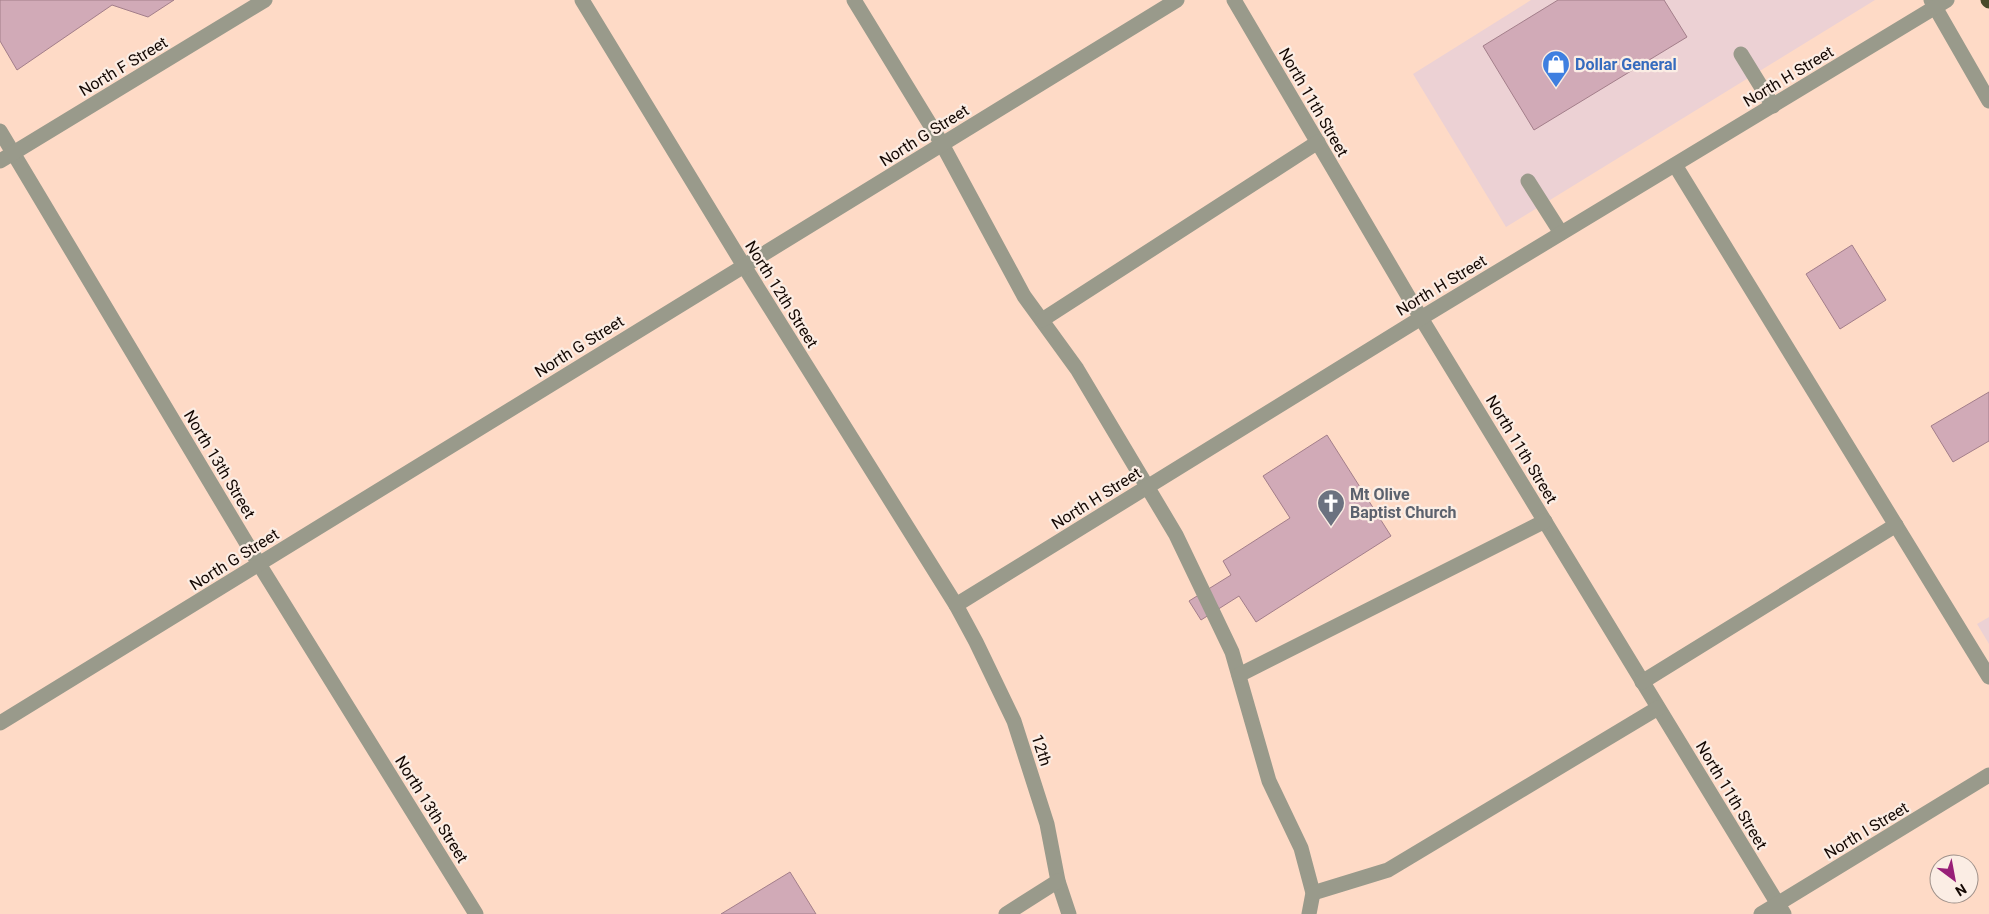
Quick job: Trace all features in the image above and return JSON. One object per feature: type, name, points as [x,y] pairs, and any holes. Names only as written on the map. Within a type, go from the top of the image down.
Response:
[{"type":"street","name":"North F Street","points":[[0,161],[265,0]]},
{"type":"street","name":"North 12th Street","points":[[582,0],[744,266],[956,606]]},
{"type":"street","points":[[854,0],[942,144],[1024,296],[1077,369],[1176,535],[1232,652],[1269,781],[1301,848],[1313,893],[1309,914]]},
{"type":"street","name":"North G Street","points":[[2,716],[260,564],[1177,0]]},
{"type":"street","name":"North 11th Street","points":[[1234,0],[1421,318],[1781,909]]},
{"type":"street","points":[[1938,3],[1989,101]]},
{"type":"street","name":"North H Street","points":[[956,606],[1421,318],[1772,106],[1938,3]]},
{"type":"street","points":[[1741,54],[1772,106]]},
{"type":"street","name":"North 13th Street","points":[[0,132],[260,564],[476,914]]},
{"type":"street","points":[[1042,320],[1318,142]]},
{"type":"street","points":[[1675,164],[1989,677]]},
{"type":"street","points":[[1528,181],[1561,233]]},
{"type":"street","points":[[1239,675],[1545,521]]},
{"type":"street","points":[[1642,682],[1896,525]]},
{"type":"street","name":"12th","points":[[956,606],[976,642],[1014,721],[1047,824],[1058,881],[1069,914]]},
{"type":"street","points":[[1313,893],[1388,870],[1658,708]]},
{"type":"street","name":"North I Street","points":[[1761,914],[1781,909],[1989,775]]},
{"type":"street","points":[[1006,914],[1058,881]]},
{"type":"shaded area","points":[[1531,0],[1875,0],[1506,227],[1413,74]]},
{"type":"shaded area","points":[[1989,617],[1989,644],[1977,624]]},
{"type":"building","points":[[0,0],[174,0],[148,17],[112,5],[17,70],[0,41]]},
{"type":"building","name":"Dollar General","points":[[1558,0],[1664,0],[1687,37],[1534,130],[1483,46]]},
{"type":"building","points":[[1852,245],[1886,300],[1840,329],[1806,274]]},
{"type":"building","points":[[1989,392],[1989,441],[1953,462],[1931,426]]},
{"type":"building","name":"Mt Olive Baptist Church","points":[[1327,435],[1391,536],[1256,622],[1239,596],[1201,620],[1189,601],[1231,575],[1223,561],[1290,518],[1263,476]]},
{"type":"building","points":[[790,872],[816,914],[721,914]]},
{"type":"place","name":"Dollar General","points":[[1556,88]]},
{"type":"place","name":"Mt Olive Baptist Church","points":[[1331,527]]}]
